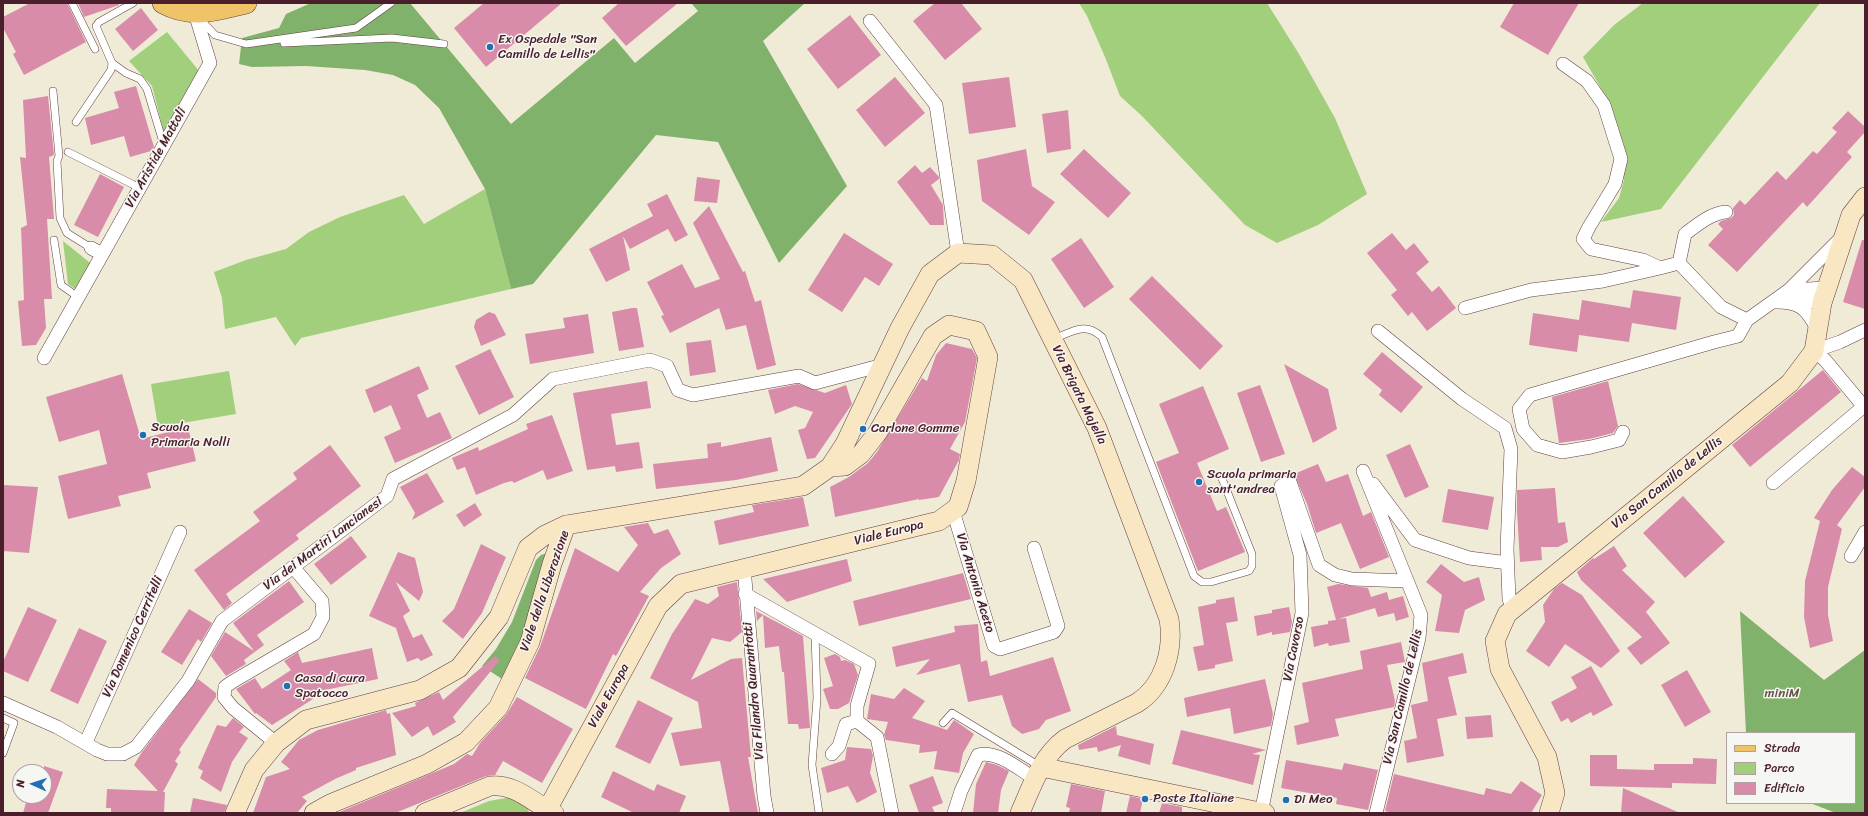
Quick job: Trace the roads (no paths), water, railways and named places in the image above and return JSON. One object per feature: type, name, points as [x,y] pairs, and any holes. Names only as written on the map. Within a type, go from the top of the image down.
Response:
[{"type":"main road","points":[[163,3],[176,10],[195,14],[246,3]]},
{"type":"street","name":"Via Aristide Mattoli","points":[[44,358],[78,297],[97,251],[140,188],[210,63],[195,14]]},
{"type":"street","points":[[830,467],[845,444],[900,328],[930,274],[958,253],[936,105],[870,21]]},
{"type":"street","points":[[1563,64],[1587,81],[1604,106],[1621,159],[1615,184],[1588,227],[1584,239],[1591,249],[1643,260],[1660,268]]},
{"type":"street","name":"Via San Camillo de Lellis","points":[[1549,813],[1555,793],[1547,756],[1500,670],[1495,641],[1506,614],[1790,383],[1814,351],[1825,296],[1844,236],[1851,215],[1865,197]]},
{"type":"street","points":[[1679,263],[1685,234],[1719,212],[1726,212]]},
{"type":"street","name":"Via San Camillo de Lellis","points":[[1623,432],[1619,440],[1562,452],[1537,445],[1523,429],[1519,409],[1530,395],[1738,336],[1747,320],[1789,290],[1844,236]]},
{"type":"street","name":"Via Brigata Majella","points":[[958,253],[992,254],[1023,280],[1097,428],[1169,619],[1171,632],[1170,647],[1163,672],[1154,689],[1146,697],[1065,739],[1051,751],[1038,773],[1020,813]]},
{"type":"street","points":[[1465,308],[1531,290],[1604,281],[1679,263]]},
{"type":"street","points":[[1679,263],[1721,307],[1747,320]]},
{"type":"street","points":[[1789,290],[1825,296]]},
{"type":"street","name":"Via San Camillo de Lellis","points":[[1773,302],[1789,297],[1825,296]]},
{"type":"street","points":[[1773,302],[1798,304],[1812,318],[1818,329]]},
{"type":"street","points":[[830,467],[845,466],[861,454],[878,432],[934,336],[949,325],[976,331],[988,357],[966,481],[958,507],[953,512]]},
{"type":"street","points":[[1814,351],[1840,342],[1865,330]]},
{"type":"street","points":[[1378,331],[1462,399],[1505,428],[1511,449],[1508,563],[1509,599],[1513,609]]},
{"type":"street","points":[[1773,483],[1864,408],[1825,360],[1814,351]]},
{"type":"street","name":"Via dei Martiri Lancianesi","points":[[3,703],[86,742],[107,754],[124,754],[136,747],[188,681],[222,621],[387,496],[393,479],[513,415],[553,380],[650,360],[667,366],[678,390],[693,395],[799,376],[815,383],[883,365]]},
{"type":"street","name":"Viale della Liberazione","points":[[314,813],[330,804],[427,764],[466,742],[498,708],[530,642],[552,564],[566,525],[803,486],[830,467]]},
{"type":"street","name":"Via San Camillo de Lellis","points":[[1376,813],[1419,638],[1421,615],[1364,476],[1374,486],[1415,540],[1470,558],[1508,563]]},
{"type":"street","name":"Via Cavorso","points":[[1262,813],[1302,613],[1300,555],[1281,486],[1290,482],[1319,564],[1335,575],[1352,579],[1407,581]]},
{"type":"street","name":"Via Antonio Aceto","points":[[953,512],[994,646],[1000,649],[1054,632],[1058,626],[1034,548]]},
{"type":"street","name":"Viale Europa","points":[[549,812],[658,606],[681,584],[939,521],[953,512]]},
{"type":"street","points":[[235,813],[254,770],[276,743],[306,720],[420,690],[459,668],[499,617],[528,548],[545,535],[566,525]]},
{"type":"street","name":"Via Domenico Cerritelli","points":[[86,742],[180,532]]},
{"type":"street","points":[[1851,556],[1865,532]]},
{"type":"street","points":[[276,743],[233,708],[224,697],[225,687],[232,682],[314,634],[323,617],[322,600],[293,567]]},
{"type":"street","name":"Via Filandro Quarantotti","points":[[744,568],[745,594],[764,796],[767,813]]},
{"type":"street","points":[[745,594],[869,664],[857,706],[857,722]]},
{"type":"street","points":[[832,754],[839,746],[846,724],[857,722],[877,737],[892,813]]},
{"type":"street","points":[[954,813],[961,791],[978,755],[986,753],[995,755],[1038,773],[1262,813]]},
{"type":"street","points":[[426,813],[490,786],[499,785],[510,787],[549,812]]},
{"type":"lane","points":[[72,3],[95,48]]},
{"type":"lane","points":[[133,3],[99,22],[96,26],[112,63],[126,73],[140,79],[147,89],[162,139]]},
{"type":"lane","points":[[246,44],[356,28],[390,3]]},
{"type":"lane","points":[[195,14],[214,35],[246,44],[392,38],[444,44]]},
{"type":"lane","points":[[76,122],[104,82],[111,70],[112,63]]},
{"type":"lane","points":[[53,91],[59,156],[56,161],[60,218],[67,233],[97,251]]},
{"type":"lane","points":[[68,152],[140,188]]},
{"type":"lane","points":[[54,240],[61,285],[78,297]]},
{"type":"lane","points":[[1053,339],[1084,327],[1094,330],[1102,337],[1194,576],[1202,582],[1211,582],[1249,571],[1252,566],[1252,554],[1221,476]]},
{"type":"lane","points":[[815,633],[817,698],[812,764],[819,813]]},
{"type":"lane","points":[[943,723],[952,713],[1038,773]]},
{"type":"lane","points":[[3,718],[14,723],[3,753]]},
{"type":"place","name":"Ex Ospedale \"San Camillo de Lellis\"","points":[[490,47]]},
{"type":"place","name":"Carlone Gomme","points":[[863,429]]},
{"type":"place","name":"Scuola Primaria Nolli","points":[[143,435]]},
{"type":"place","name":"Scuola primaria sant'andrea","points":[[1199,482]]},
{"type":"place","name":"Casa di cura Spatocco","points":[[287,686]]},
{"type":"place","name":"Poste Italiane","points":[[1145,799]]},
{"type":"place","name":"Di Meo","points":[[1286,800]]},
{"type":"park label","name":"miniM","points":[[1782,694]]}]
